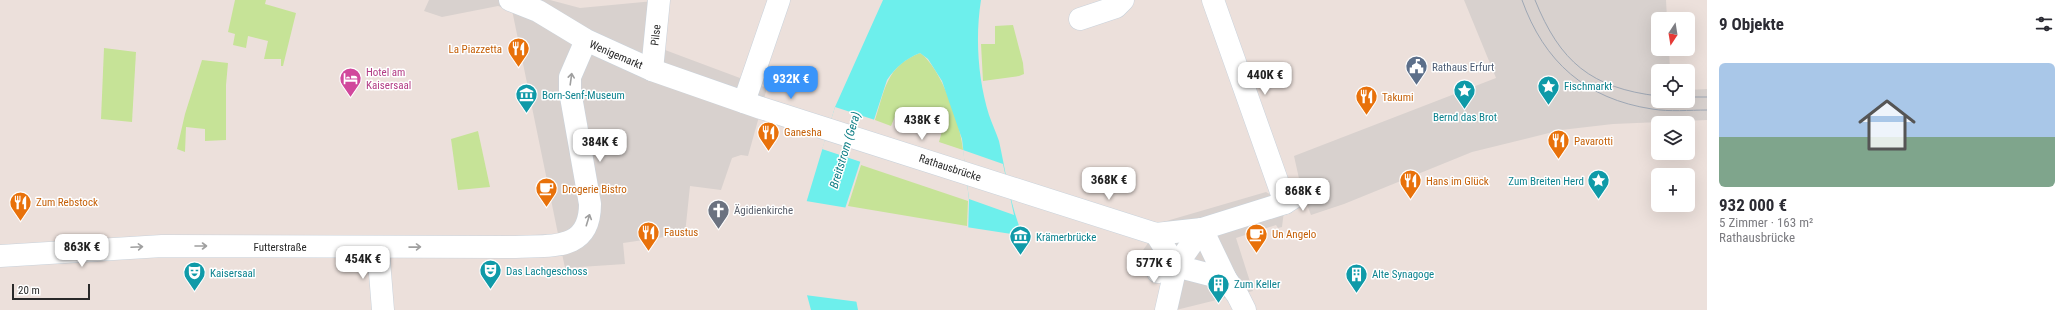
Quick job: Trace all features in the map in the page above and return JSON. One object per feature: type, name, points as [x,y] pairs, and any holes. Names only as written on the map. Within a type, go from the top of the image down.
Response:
[{"type":"street","points":[[510,0],[538,11],[586,40]]},
{"type":"street","name":"Pilse","points":[[652,70],[659,0]]},
{"type":"street","points":[[744,102],[779,0]]},
{"type":"street","points":[[1166,310],[1167,269],[1156,234],[1202,229],[1293,197],[1213,0]]},
{"type":"street","points":[[1080,19],[1119,7]]},
{"type":"street","name":"Wenigemarkt","points":[[561,244],[579,237],[585,230],[590,213],[590,204],[570,91],[570,77],[586,40],[652,70],[744,102]]},
{"type":"street","name":"Rathausbrücke","points":[[744,102],[1156,234]]},
{"type":"street","points":[[1167,269],[1202,229]]},
{"type":"street","points":[[1202,229],[1236,295]]},
{"type":"street","name":"Futterstraße","points":[[0,256],[162,246],[378,248],[515,247],[561,244]]},
{"type":"street","points":[[378,248],[383,310]]},
{"type":"street","points":[[1167,269],[1236,295]]},
{"type":"green space","points":[[235,0],[266,0],[265,4],[296,13],[283,66],[281,66],[281,59],[264,59],[268,41],[248,36],[246,48],[233,45],[235,34],[228,32]]},
{"type":"green space","points":[[1013,25],[1023,63],[1024,74],[983,81],[981,44],[995,44],[995,26]]},
{"type":"green space","points":[[104,48],[136,52],[132,122],[101,119]]},
{"type":"green space","points":[[920,53],[928,60],[949,97],[958,126],[963,150],[939,142],[942,131],[896,114],[891,126],[875,120],[888,80],[893,72],[909,58]]},
{"type":"green space","points":[[202,60],[228,63],[226,85],[226,140],[205,141],[205,129],[186,127],[185,152],[177,149],[185,114]]},
{"type":"green space","points":[[478,131],[490,187],[458,190],[451,139]]},
{"type":"green space","points":[[861,165],[968,201],[967,226],[848,206]]},
{"type":"shaded area","points":[[429,0],[550,0],[580,8],[654,1],[649,44],[767,88],[748,156],[741,155],[732,158],[721,190],[690,186],[685,234],[623,243],[625,264],[565,268],[512,10],[498,6],[442,17],[424,11]]},
{"type":"shaded area","name":"Fischmarkt","points":[[1464,0],[1666,0],[1667,12],[1651,12],[1651,56],[1669,56],[1670,64],[1651,64],[1651,108],[1695,108],[1695,90],[1707,89],[1707,120],[1695,121],[1695,116],[1651,116],[1651,122],[1613,124],[1561,130],[1472,152],[1344,204],[1311,215],[1302,192],[1294,156],[1496,78]]},
{"type":"shaded area","points":[[1266,192],[1285,203],[1282,227],[1278,228],[1276,225],[1236,238],[1253,291],[1176,310],[1158,272],[1140,266],[1141,253],[1163,222]]},
{"type":"water","name":"Breitstrom (Gera)","points":[[883,0],[981,0],[978,44],[982,87],[989,115],[999,141],[1012,201],[1023,236],[966,310],[969,200],[962,139],[942,81],[928,59],[920,53],[901,64],[887,80],[841,221],[858,310],[811,310],[804,284],[801,220],[835,107]]},
{"type":"pier","points":[[835,107],[875,120],[861,162],[822,149]]},
{"type":"pier","points":[[963,150],[1003,164],[1014,215],[969,199]]},
{"type":"pier","points":[[808,192],[806,201],[848,208],[843,221],[859,302],[805,295],[802,284],[799,219]]},
{"type":"pier","points":[[966,227],[1025,236],[1028,310],[964,310]]},
{"type":"tram line","points":[[1522,0],[1531,22],[1542,42],[1555,59],[1570,74],[1588,86],[1607,96],[1628,104],[1652,109],[1673,111],[1707,110]]},
{"type":"tram line","points":[[1535,0],[1555,40],[1567,56],[1581,68],[1596,78],[1614,86],[1651,95]]},
{"type":"tram line","points":[[1695,97],[1707,97]]},
{"type":"place","name":"La Piazzetta","points":[[518,68]]},
{"type":"place","name":"Rathaus Erfurt","points":[[1417,86]]},
{"type":"place","name":"Hotel am Kaisersaal","points":[[351,98]]},
{"type":"place","name":"Fischmarkt","points":[[1549,106]]},
{"type":"place","name":"Bernd das Brot","points":[[1465,110]]},
{"type":"place","name":"Born-Senf-Museum","points":[[527,114]]},
{"type":"place","name":"Takumi","points":[[1366,116]]},
{"type":"place","name":"Ganesha","points":[[769,152]]},
{"type":"place","name":"Pavarotti","points":[[1558,160]]},
{"type":"place","name":"Hans im Glück","points":[[1411,200]]},
{"type":"place","name":"Zum Breiten Herd","points":[[1599,200]]},
{"type":"place","name":"Drogerie Bistro","points":[[547,208]]},
{"type":"place","name":"Zum Rebstock","points":[[20,222]]},
{"type":"place","name":"Ägidienkirche","points":[[718,230]]},
{"type":"place","name":"Faustus","points":[[649,252]]},
{"type":"place","name":"Un Angelo","points":[[1256,254]]},
{"type":"place","name":"Krämerbrücke","points":[[1020,256]]},
{"type":"place","name":"Das Lachgeschoss","points":[[490,290]]},
{"type":"place","name":"Kaisersaal","points":[[194,292]]},
{"type":"place","name":"Alte Synagoge","points":[[1357,294]]},
{"type":"place","name":"Zum Keller","points":[[1219,304]]}]
